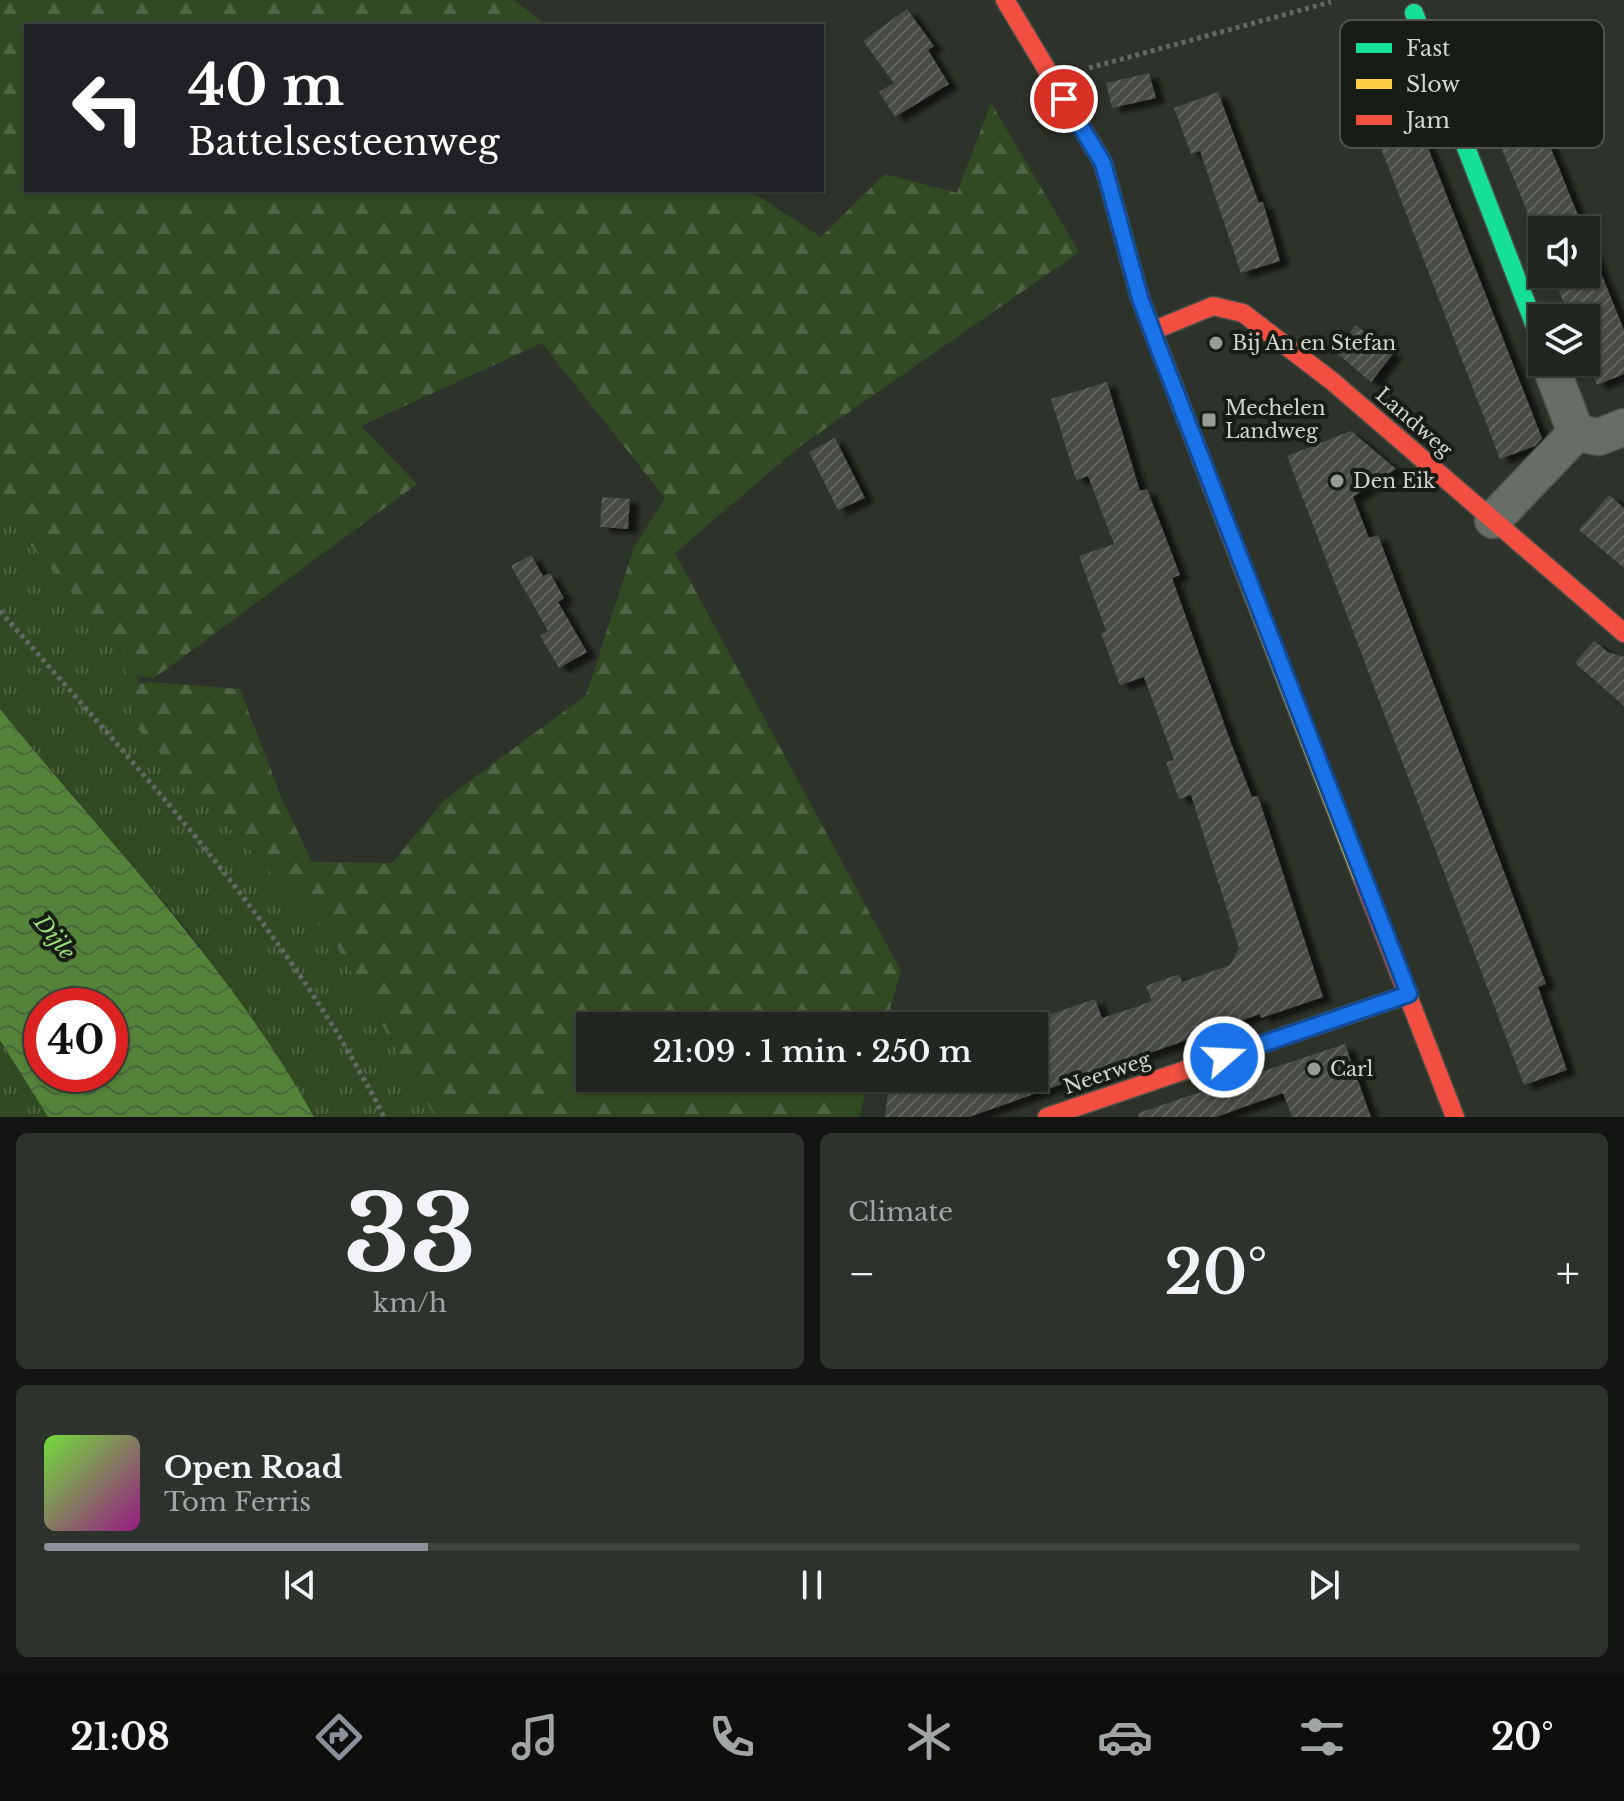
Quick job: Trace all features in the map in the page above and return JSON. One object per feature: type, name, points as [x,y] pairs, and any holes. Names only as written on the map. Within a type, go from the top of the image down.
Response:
[{"type":"street","points":[[1005,0],[1103,163],[1152,331],[1455,1117]]},
{"type":"street","points":[[1414,13],[1417,20]]},
{"type":"street","points":[[1466,148],[1528,308]]},
{"type":"street","name":"Landweg","points":[[1152,331],[1213,306],[1243,313],[1332,381],[1624,633]]},
{"type":"street","points":[[1554,376],[1576,433]]},
{"type":"street","points":[[1576,433],[1599,437],[1624,427]]},
{"type":"street","points":[[1493,520],[1576,433]]},
{"type":"street","name":"Neerweg","points":[[1047,1117],[1409,994]]},
{"type":"path","points":[[1052,78],[1331,2]]},
{"type":"path","points":[[0,611],[236,887],[303,977],[354,1057],[384,1117]]},
{"type":"green space","points":[[0,0],[514,0],[544,24],[24,24],[24,192],[752,192],[821,237],[885,174],[957,193],[991,103],[1079,252],[799,447],[675,553],[901,971],[889,1012],[576,1012],[576,1092],[866,1092],[859,1117],[435,1117],[333,940],[134,725],[126,685],[151,682],[240,689],[282,799],[312,862],[392,863],[444,800],[586,695],[634,547],[665,498],[542,343],[361,426],[417,484],[153,679],[124,673],[120,649],[0,510]]},
{"type":"green space","points":[[0,510],[120,649],[124,673],[140,677],[138,684],[127,685],[134,725],[333,940],[435,1117],[314,1117],[253,1021],[190,933],[0,709]]},
{"type":"green space","points":[[0,1040],[24,1078],[24,1092],[32,1092],[48,1117],[0,1117]]},
{"type":"water","name":"Dijle","points":[[0,709],[206,957],[245,1008],[314,1117],[48,1117],[32,1092],[128,1092],[128,988],[24,988],[24,1078],[0,1040]]},
{"type":"building","points":[[907,9],[934,46],[928,50],[949,84],[895,117],[879,92],[894,83],[863,41]]},
{"type":"building","points":[[1149,73],[1156,98],[1112,108],[1106,83]]},
{"type":"building","points":[[1218,92],[1259,203],[1263,202],[1280,261],[1241,273],[1200,151],[1191,154],[1174,108]]},
{"type":"building","points":[[1381,148],[1428,148],[1542,438],[1535,446],[1500,459]]},
{"type":"building","points":[[1501,148],[1551,148],[1578,216],[1529,216]]},
{"type":"building","points":[[1600,271],[1624,330],[1624,374],[1597,385],[1593,376],[1600,376],[1600,304],[1564,304],[1558,288],[1600,288]]},
{"type":"building","points":[[1356,325],[1393,354],[1371,382],[1334,351]]},
{"type":"building","points":[[1107,382],[1140,491],[1147,489],[1180,575],[1172,578],[1230,740],[1252,797],[1258,796],[1323,997],[1261,1018],[1260,1014],[1048,1089],[1048,1015],[1095,999],[1102,1018],[1127,1010],[1152,1001],[1146,986],[1179,974],[1182,982],[1230,965],[1239,948],[1191,795],[1179,799],[1166,762],[1174,760],[1144,677],[1120,685],[1101,633],[1106,631],[1079,556],[1114,544],[1088,476],[1076,480],[1051,399]]},
{"type":"building","points":[[1351,431],[1396,469],[1353,497],[1369,538],[1378,535],[1546,984],[1538,987],[1567,1070],[1524,1085],[1287,456]]},
{"type":"building","points":[[835,438],[865,498],[838,510],[809,452]]},
{"type":"building","points":[[1609,495],[1624,508],[1624,568],[1579,530]]},
{"type":"building","points":[[602,497],[630,499],[628,529],[600,527]]},
{"type":"building","points":[[531,555],[543,576],[550,573],[564,598],[558,602],[587,652],[559,668],[540,636],[548,631],[511,566]]},
{"type":"building","points":[[1594,641],[1608,652],[1624,657],[1624,706],[1575,663]]},
{"type":"building","points":[[1345,1044],[1371,1117],[1292,1117],[1283,1093],[1216,1117],[1139,1117],[1138,1113]]},
{"type":"building","points":[[888,1092],[1040,1092],[969,1117],[885,1117]]},
{"type":"traffic: fast","points":[[1414,13],[1417,20]]},
{"type":"traffic: fast","points":[[1466,148],[1528,308]]},
{"type":"traffic: slow","points":[[1252,592],[1363,880]]},
{"type":"traffic: jam","points":[[1005,0],[1103,163],[1140,298],[1252,592]]},
{"type":"traffic: jam","points":[[1152,331],[1213,306],[1243,313],[1332,381],[1624,633]]},
{"type":"traffic: jam","points":[[1363,880],[1455,1117]]},
{"type":"traffic: jam","points":[[1047,1117],[1409,994]]},
{"type":"place","name":"Bij An en Stefan","points":[[1216,343]]},
{"type":"place","name":"Mechelen Landweg","points":[[1209,420]]},
{"type":"place","name":"Den Eik","points":[[1337,481]]},
{"type":"place","name":"Carl","points":[[1314,1069]]},
{"type":"route","points":[[1064,99],[1103,163],[1140,298],[1409,994],[1224,1057]]}]
